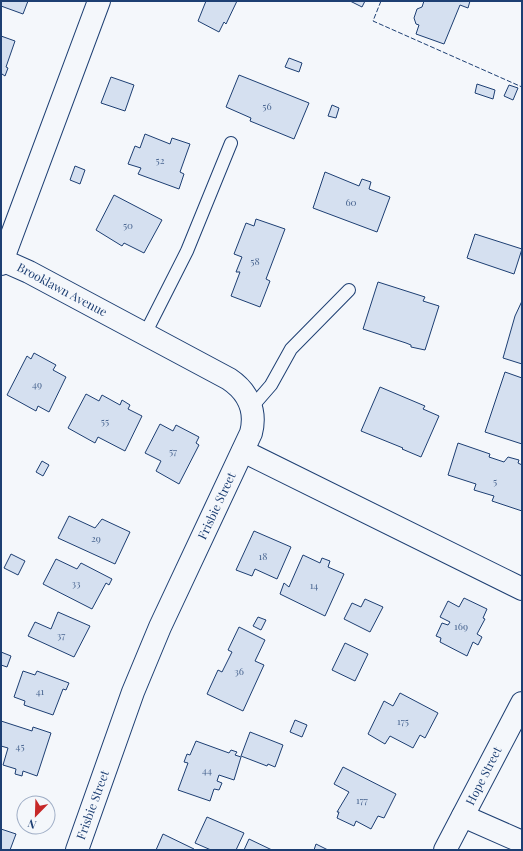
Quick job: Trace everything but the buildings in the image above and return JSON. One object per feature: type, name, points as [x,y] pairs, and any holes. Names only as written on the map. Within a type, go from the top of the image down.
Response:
[{"type":"street","name":"Brooklawn Avenue","points":[[99,1],[2,262],[29,272],[232,381],[246,394],[254,423],[243,451]]},
{"type":"street","points":[[243,451],[522,589]]},
{"type":"street","name":"Frisbie Street","points":[[77,850],[133,692],[157,634],[243,451]]},
{"type":"street","name":"Hope Street","points":[[446,850],[522,703]]},
{"type":"street","points":[[463,816],[522,842]]},
{"type":"lane","points":[[145,334],[187,251],[231,143]]},
{"type":"lane","points":[[251,408],[271,385],[290,349],[349,290]]},
{"type":"fence","points":[[381,1],[373,21],[522,87]]}]
